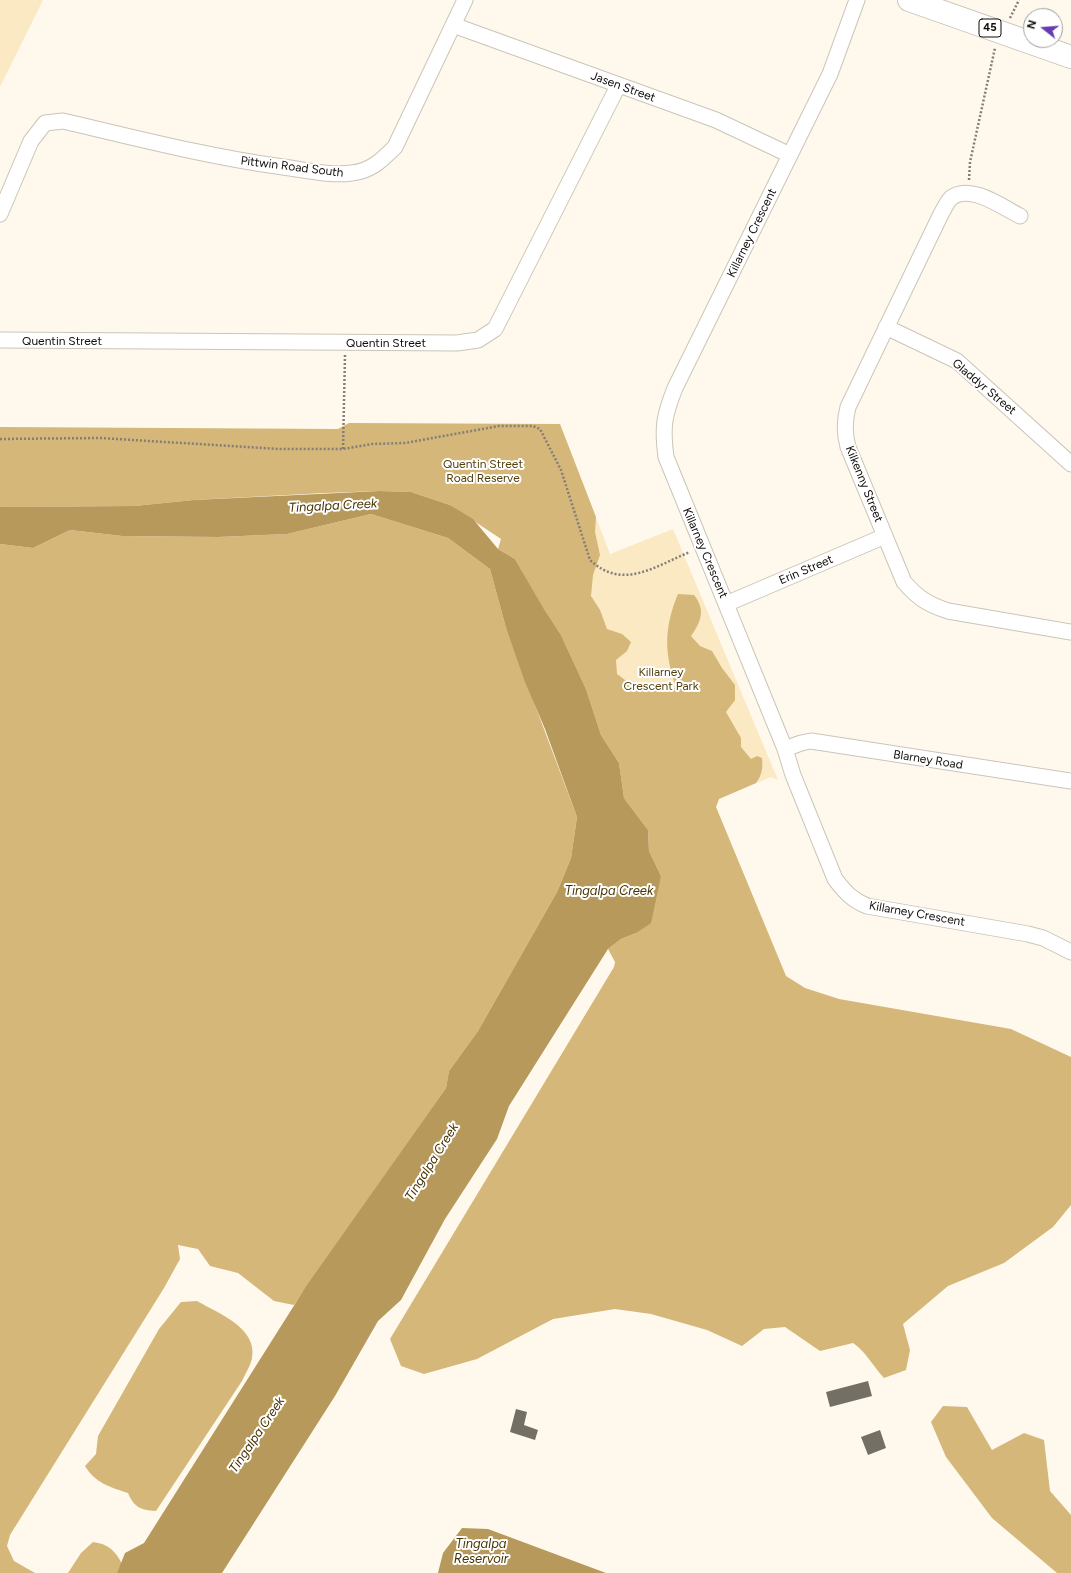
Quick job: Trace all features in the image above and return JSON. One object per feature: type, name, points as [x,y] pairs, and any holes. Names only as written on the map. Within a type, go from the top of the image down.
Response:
[{"type":"main road","name":"45","points":[[909,0],[1071,57]]},
{"type":"street","name":"Pittwin Road South","points":[[0,214],[31,141],[45,123],[63,121],[251,163],[333,174],[354,173],[376,166],[395,147],[465,0]]},
{"type":"street","name":"Killarney Crescent","points":[[857,0],[830,74],[678,381],[665,414],[663,435],[666,457],[785,749],[793,775],[835,879],[845,893],[855,901],[867,906],[1028,934],[1043,938],[1071,952]]},
{"type":"street","name":"Jasen Street","points":[[453,25],[618,86],[716,120],[790,155]]},
{"type":"street","name":"Quentin Street","points":[[0,340],[458,343],[478,340],[495,329],[618,86]]},
{"type":"street","name":"Kilkenny Street","points":[[969,192],[961,192],[950,199],[941,214],[848,408],[844,420],[844,434],[904,582],[916,595],[929,605],[948,611],[1071,632]]},
{"type":"street","points":[[969,192],[1020,216]]},
{"type":"street","name":"Gladdyr Street","points":[[886,327],[956,361],[1071,464]]},
{"type":"street","name":"Erin Street","points":[[726,604],[885,536]]},
{"type":"street","name":"Blarney Road","points":[[785,749],[811,741],[1071,781]]},
{"type":"path","points":[[1010,18],[1019,0]]},
{"type":"path","points":[[969,192],[970,162],[996,45]]},
{"type":"path","points":[[343,448],[345,343]]},
{"type":"path","points":[[0,439],[101,438],[279,449],[343,448],[372,444],[405,443],[499,426],[533,426],[540,429],[561,470],[590,560],[600,569],[620,576],[634,576],[704,548]]},
{"type":"green space","points":[[0,0],[43,0],[0,87]]},
{"type":"green space","name":"Quentin Street Road Reserve","points":[[349,423],[560,424],[596,517],[595,532],[600,555],[593,575],[591,596],[600,610],[607,629],[622,634],[631,642],[627,651],[616,660],[617,674],[629,683],[649,685],[667,692],[676,687],[669,662],[667,640],[670,618],[678,594],[694,595],[700,606],[701,616],[700,621],[691,636],[700,646],[712,651],[722,668],[735,685],[735,700],[726,712],[741,738],[741,747],[751,759],[757,756],[762,758],[762,768],[760,777],[756,783],[719,799],[716,807],[786,976],[805,988],[839,999],[1011,1029],[1071,1057],[1071,1205],[1053,1227],[1004,1263],[948,1286],[903,1324],[910,1350],[906,1370],[884,1378],[866,1355],[853,1343],[820,1351],[785,1327],[764,1329],[742,1346],[707,1330],[651,1314],[615,1309],[553,1319],[477,1359],[424,1374],[401,1366],[390,1339],[614,967],[615,962],[608,949],[621,939],[636,933],[661,876],[649,851],[648,830],[624,798],[619,763],[601,735],[586,689],[561,635],[545,612],[515,559],[498,549],[501,539],[450,505],[411,492],[380,491],[324,493],[194,500],[134,506],[0,507],[0,427],[338,429]]},
{"type":"green space","name":"Killarney Crescent Park","points":[[560,424],[610,554],[673,529],[778,780],[771,777],[719,799],[716,807],[786,976],[620,752]]},
{"type":"green space","points":[[371,514],[448,538],[490,569],[506,628],[577,817],[571,858],[557,892],[478,1031],[449,1071],[446,1088],[294,1305],[274,1301],[238,1273],[210,1266],[198,1249],[178,1245],[180,1259],[164,1288],[10,1535],[7,1546],[14,1561],[35,1573],[0,1573],[0,544],[33,548],[70,530],[122,536],[218,537],[287,534]]},
{"type":"green space","points":[[197,1301],[225,1316],[243,1330],[249,1338],[252,1347],[252,1358],[242,1381],[156,1511],[142,1509],[135,1505],[128,1493],[104,1484],[93,1477],[85,1466],[96,1454],[98,1436],[159,1329],[181,1302]]},
{"type":"green space","points":[[943,1406],[967,1407],[992,1450],[1024,1433],[1044,1440],[1050,1491],[1071,1515],[1071,1573],[1057,1573],[992,1518],[946,1457],[931,1422]]},
{"type":"green space","points":[[93,1542],[103,1544],[114,1551],[122,1564],[117,1573],[68,1573],[81,1553]]},
{"type":"water","name":"Tingalpa Creek","points":[[380,491],[411,492],[450,505],[473,519],[498,549],[515,559],[545,611],[561,635],[586,689],[601,735],[619,763],[624,798],[648,830],[649,851],[661,876],[651,923],[636,933],[621,939],[608,949],[509,1106],[497,1139],[445,1219],[401,1300],[378,1321],[335,1396],[222,1573],[117,1573],[125,1553],[144,1543],[307,1285],[446,1088],[449,1071],[478,1031],[557,892],[571,858],[577,817],[545,729],[525,682],[506,628],[490,569],[448,538],[371,514],[287,534],[218,537],[122,536],[70,530],[33,548],[0,544],[0,507],[134,506],[194,500]]},
{"type":"water","name":"Tingalpa Reservoir","points":[[462,1528],[488,1529],[606,1573],[438,1573],[443,1553]]},
{"type":"building","points":[[868,1381],[872,1396],[830,1407],[826,1392]]},
{"type":"building","points":[[516,1409],[527,1412],[524,1425],[538,1430],[535,1440],[510,1432]]},
{"type":"building","points":[[880,1430],[886,1448],[868,1455],[861,1437]]}]
